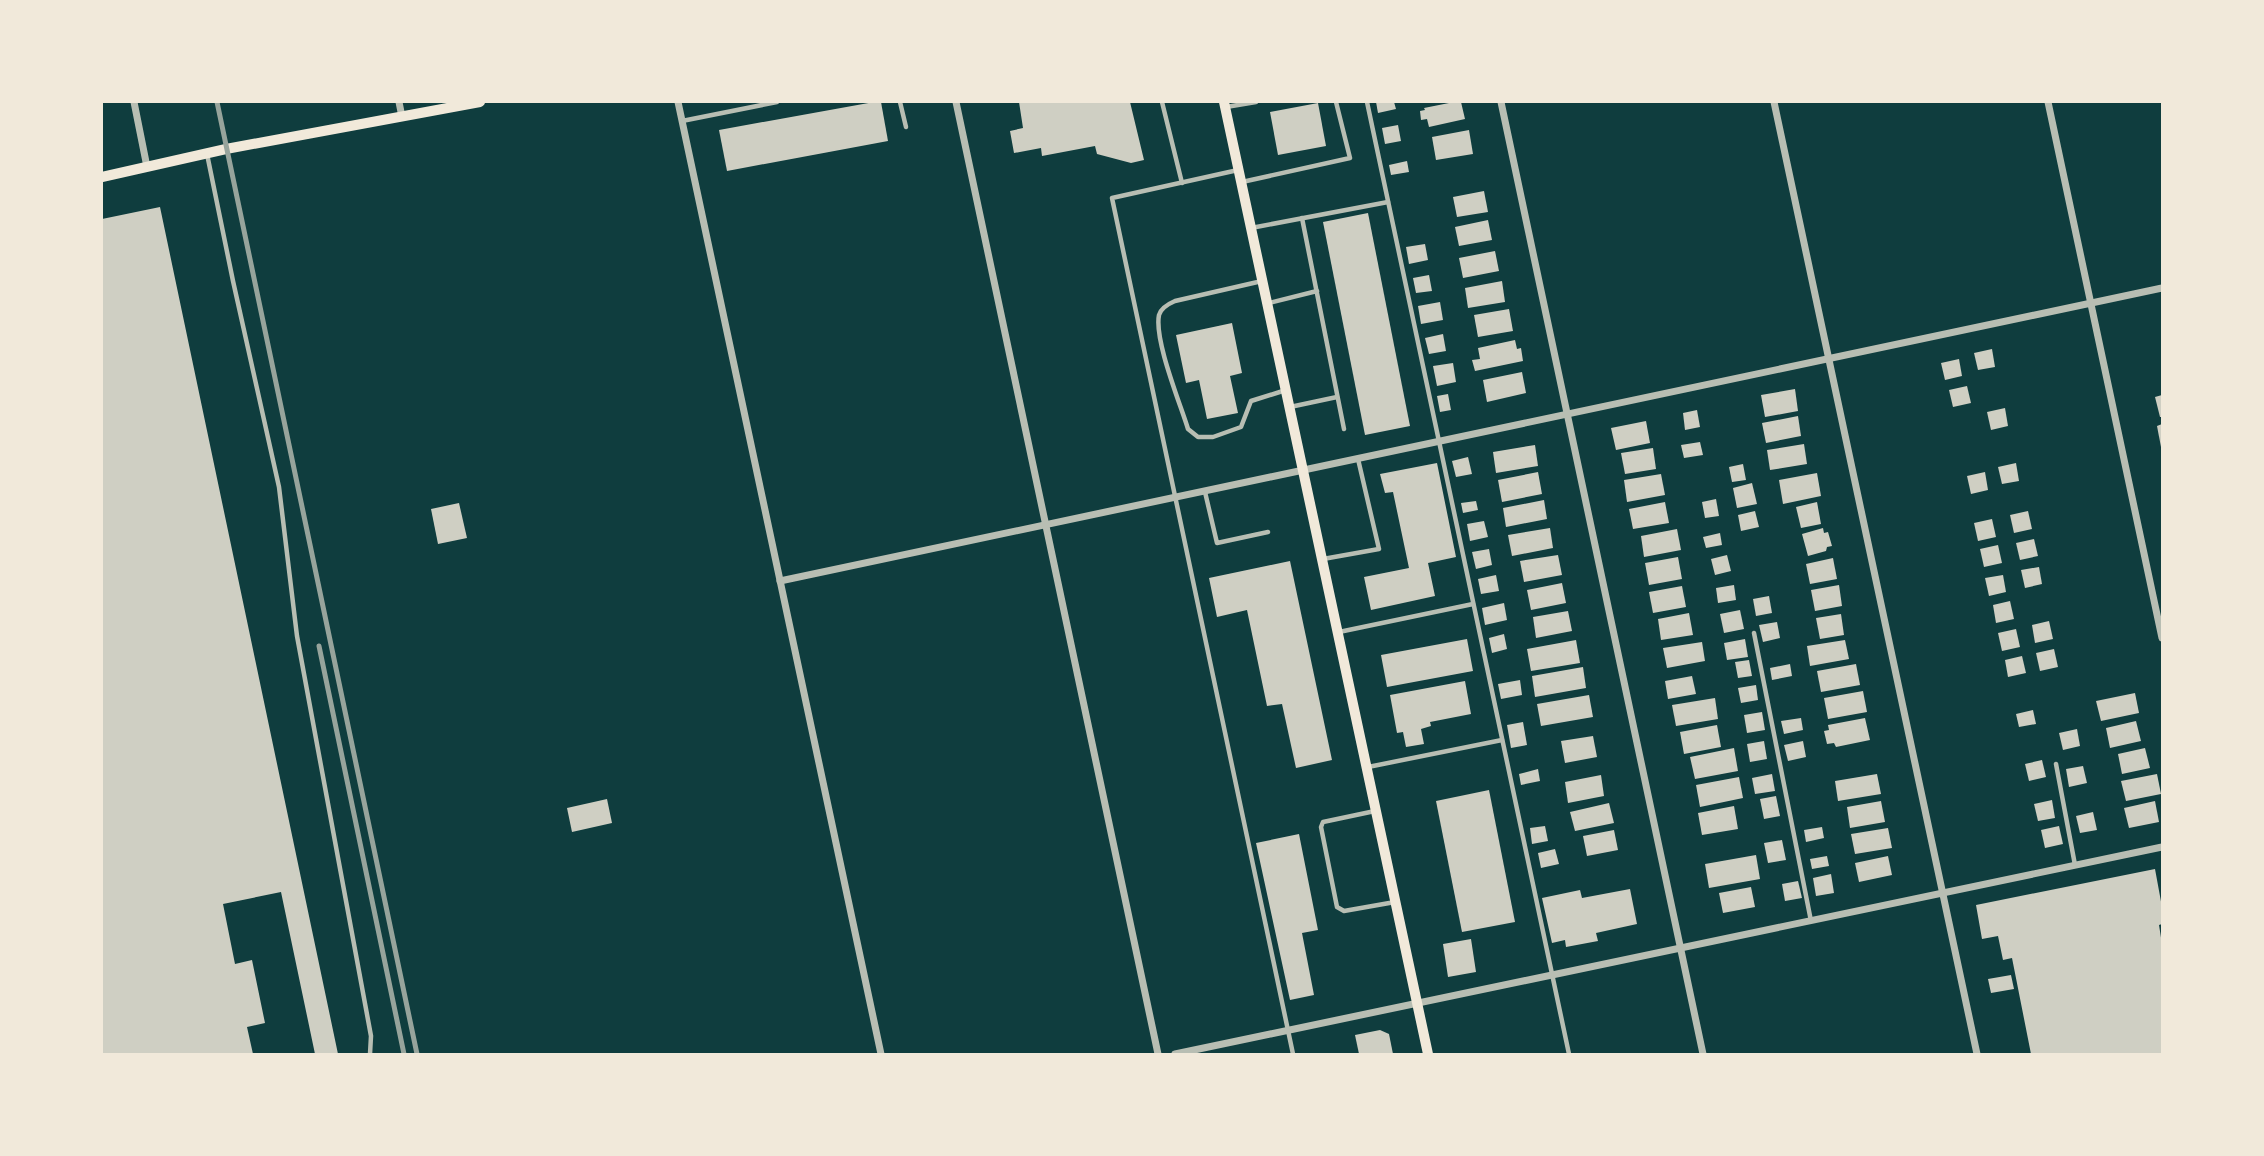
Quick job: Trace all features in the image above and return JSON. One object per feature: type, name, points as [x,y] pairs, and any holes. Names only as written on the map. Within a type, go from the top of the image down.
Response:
[{"type":"main road","points":[[102,177],[207,154],[480,102]]},
{"type":"main road","points":[[1225,104],[1428,1055]]},
{"type":"street","points":[[134,102],[147,167]]},
{"type":"street","points":[[399,102],[402,117]]},
{"type":"street","points":[[678,102],[881,1055]]},
{"type":"street","points":[[956,102],[1158,1055]]},
{"type":"street","points":[[1501,102],[1703,1055]]},
{"type":"street","points":[[1774,102],[1977,1055]]},
{"type":"street","points":[[2048,102],[2162,638]]},
{"type":"street","points":[[780,581],[2162,288]]},
{"type":"street","points":[[1175,1055],[2162,847]]},
{"type":"lane","points":[[682,121],[778,102]]},
{"type":"lane","points":[[900,102],[905,127]]},
{"type":"lane","points":[[1162,102],[1182,183]]},
{"type":"lane","points":[[1225,104],[1256,102]]},
{"type":"lane","points":[[1293,1055],[1112,198],[1182,183],[1350,158],[1336,102]]},
{"type":"lane","points":[[1367,102],[1569,1055]]},
{"type":"lane","points":[[207,154],[279,488],[298,636],[371,1036],[370,1055]]},
{"type":"lane","points":[[1251,228],[1388,202]]},
{"type":"lane","points":[[1302,218],[1344,429]]},
{"type":"lane","points":[[1263,281],[1166,305],[1159,315],[1161,344],[1188,429],[1198,437],[1213,436],[1241,427],[1251,401],[1286,390]]},
{"type":"lane","points":[[1268,303],[1317,291]]},
{"type":"lane","points":[[1290,407],[1337,397]]},
{"type":"lane","points":[[1323,559],[1379,549],[1359,459]]},
{"type":"lane","points":[[1205,492],[1217,543],[1268,532]]},
{"type":"lane","points":[[1338,632],[1473,604]]},
{"type":"lane","points":[[1754,633],[1811,920]]},
{"type":"lane","points":[[1367,767],[1502,740]]},
{"type":"lane","points":[[2056,764],[2075,865]]},
{"type":"lane","points":[[1376,811],[1323,822],[1321,827],[1337,907],[1344,911],[1396,901]]},
{"type":"building","points":[[881,102],[888,141],[727,171],[719,130]]},
{"type":"building","points":[[1019,102],[1130,102],[1144,160],[1131,163],[1097,154],[1095,146],[1042,156],[1041,148],[1014,153],[1010,131],[1023,128]]},
{"type":"building","points":[[1376,102],[1394,102],[1396,109],[1378,113]]},
{"type":"building","points":[[1461,102],[1465,119],[1429,127],[1427,119],[1421,120],[1420,111],[1425,110],[1424,108]]},
{"type":"building","points":[[1318,103],[1326,146],[1278,155],[1270,112]]},
{"type":"building","points":[[1398,125],[1401,141],[1385,144],[1382,128]]},
{"type":"building","points":[[1469,130],[1473,154],[1436,160],[1432,137]]},
{"type":"building","points":[[1407,161],[1409,172],[1391,175],[1389,165]]},
{"type":"building","points":[[1484,191],[1488,212],[1457,217],[1453,197]]},
{"type":"building","points":[[160,207],[338,1054],[315,1054],[281,892],[223,904],[235,964],[252,960],[265,1023],[247,1027],[253,1054],[102,1054],[102,219]]},
{"type":"building","points":[[1368,213],[1410,426],[1365,435],[1323,222]]},
{"type":"building","points":[[1488,220],[1492,240],[1459,246],[1455,227]]},
{"type":"building","points":[[1425,244],[1428,260],[1409,264],[1406,247]]},
{"type":"building","points":[[1495,251],[1499,271],[1463,278],[1459,258]]},
{"type":"building","points":[[1429,275],[1432,291],[1416,293],[1413,278]]},
{"type":"building","points":[[1502,281],[1505,302],[1468,308],[1465,288]]},
{"type":"building","points":[[1440,302],[1443,320],[1421,324],[1418,306]]},
{"type":"building","points":[[1509,309],[1513,331],[1478,337],[1474,315]]},
{"type":"building","points":[[1232,323],[1242,373],[1230,376],[1238,413],[1207,419],[1199,380],[1186,383],[1176,335]]},
{"type":"building","points":[[1443,334],[1446,351],[1429,354],[1425,338]]},
{"type":"building","points":[[1515,340],[1517,349],[1521,348],[1523,361],[1475,371],[1472,360],[1480,359],[1478,348]]},
{"type":"building","points":[[1992,349],[1995,367],[1978,370],[1974,353]]},
{"type":"building","points":[[1959,359],[1962,376],[1945,380],[1941,363]]},
{"type":"building","points":[[1453,363],[1456,382],[1437,386],[1433,366]]},
{"type":"building","points":[[1522,372],[1526,393],[1487,402],[1483,380]]},
{"type":"building","points":[[1967,386],[1971,403],[1953,407],[1949,390]]},
{"type":"building","points":[[1795,389],[1798,411],[1765,417],[1761,395]]},
{"type":"building","points":[[1448,394],[1451,410],[1440,412],[1437,396]]},
{"type":"building","points":[[2162,395],[2162,417],[2160,417],[2155,397]]},
{"type":"building","points":[[2005,408],[2008,426],[1991,430],[1987,412]]},
{"type":"building","points":[[1697,410],[1700,427],[1685,430],[1683,413]]},
{"type":"building","points":[[1798,416],[1801,436],[1766,443],[1762,423]]},
{"type":"building","points":[[1646,421],[1650,443],[1616,450],[1611,428]]},
{"type":"building","points":[[2162,424],[2162,446],[2161,447],[2157,426]]},
{"type":"building","points":[[1700,442],[1703,455],[1684,458],[1681,445]]},
{"type":"building","points":[[1804,444],[1807,464],[1770,470],[1767,450]]},
{"type":"building","points":[[1535,445],[1538,466],[1496,473],[1493,452]]},
{"type":"building","points":[[1653,448],[1656,469],[1625,474],[1621,453]]},
{"type":"building","points":[[1468,457],[1472,474],[1456,477],[1452,461]]},
{"type":"building","points":[[1437,463],[1456,557],[1428,563],[1435,596],[1371,610],[1364,577],[1409,568],[1393,492],[1385,493],[1380,474]]},
{"type":"building","points":[[2016,463],[2019,481],[2002,484],[1998,467]]},
{"type":"building","points":[[1743,464],[1746,480],[1732,482],[1729,467]]},
{"type":"building","points":[[1538,472],[1542,494],[1502,502],[1498,480]]},
{"type":"building","points":[[1985,472],[1988,490],[1971,494],[1967,476]]},
{"type":"building","points":[[1817,473],[1821,496],[1783,504],[1779,480]]},
{"type":"building","points":[[1661,474],[1665,495],[1627,502],[1624,480]]},
{"type":"building","points":[[1752,483],[1757,504],[1737,508],[1733,488]]},
{"type":"building","points":[[1716,499],[1719,516],[1705,518],[1702,502]]},
{"type":"building","points":[[1544,500],[1547,519],[1506,527],[1503,508]]},
{"type":"building","points":[[1476,501],[1478,510],[1463,513],[1461,503]]},
{"type":"building","points":[[1665,502],[1669,523],[1633,529],[1629,509]]},
{"type":"building","points":[[1817,502],[1821,524],[1801,528],[1796,507]]},
{"type":"building","points":[[459,503],[467,538],[438,544],[431,509]]},
{"type":"building","points":[[1755,511],[1759,527],[1741,531],[1738,515]]},
{"type":"building","points":[[2028,511],[2032,529],[2014,533],[2010,515]]},
{"type":"building","points":[[1992,519],[1996,537],[1978,541],[1974,523]]},
{"type":"building","points":[[1484,521],[1488,537],[1470,541],[1467,524]]},
{"type":"building","points":[[1550,528],[1553,548],[1512,556],[1508,535]]},
{"type":"building","points":[[1823,528],[1824,533],[1828,532],[1832,546],[1827,547],[1826,551],[1808,556],[1802,534]]},
{"type":"building","points":[[1677,529],[1681,550],[1644,557],[1641,536]]},
{"type":"building","points":[[1720,533],[1722,545],[1706,548],[1703,537]]},
{"type":"building","points":[[2034,539],[2038,556],[2020,560],[2016,543]]},
{"type":"building","points":[[1998,545],[2002,563],[1984,567],[1980,549]]},
{"type":"building","points":[[1489,549],[1492,565],[1476,569],[1472,552]]},
{"type":"building","points":[[1558,555],[1562,575],[1524,582],[1520,561]]},
{"type":"building","points":[[1727,555],[1731,571],[1715,575],[1711,559]]},
{"type":"building","points":[[1678,557],[1682,579],[1649,585],[1645,563]]},
{"type":"building","points":[[1833,558],[1837,579],[1810,584],[1806,564]]},
{"type":"building","points":[[1290,561],[1332,760],[1296,768],[1282,704],[1267,706],[1247,610],[1217,617],[1209,578]]},
{"type":"building","points":[[2039,567],[2042,584],[2025,588],[2021,570]]},
{"type":"building","points":[[1496,575],[1499,591],[1481,594],[1478,579]]},
{"type":"building","points":[[2003,575],[2006,592],[1989,596],[1985,578]]},
{"type":"building","points":[[1562,583],[1566,603],[1531,610],[1527,590]]},
{"type":"building","points":[[1734,585],[1736,600],[1718,603],[1716,588]]},
{"type":"building","points":[[1839,585],[1842,606],[1815,611],[1811,590]]},
{"type":"building","points":[[1682,586],[1686,607],[1653,613],[1649,592]]},
{"type":"building","points":[[1769,596],[1772,613],[1756,616],[1753,599]]},
{"type":"building","points":[[2010,601],[2014,619],[1996,623],[1993,605]]},
{"type":"building","points":[[1504,603],[1507,620],[1485,625],[1482,608]]},
{"type":"building","points":[[1740,610],[1744,629],[1724,633],[1720,614]]},
{"type":"building","points":[[1568,611],[1572,631],[1536,638],[1533,617]]},
{"type":"building","points":[[1689,613],[1693,635],[1661,640],[1658,619]]},
{"type":"building","points":[[1841,614],[1844,635],[1820,639],[1816,618]]},
{"type":"building","points":[[2049,621],[2053,639],[2035,643],[2032,625]]},
{"type":"building","points":[[1777,622],[1780,638],[1763,642],[1759,625]]},
{"type":"building","points":[[2016,629],[2020,647],[2002,651],[1998,633]]},
{"type":"building","points":[[1504,634],[1507,649],[1492,653],[1489,638]]},
{"type":"building","points":[[1467,639],[1473,671],[1387,687],[1381,655]]},
{"type":"building","points":[[1745,639],[1748,657],[1727,660],[1724,643]]},
{"type":"building","points":[[1576,640],[1580,663],[1531,671],[1527,649]]},
{"type":"building","points":[[1845,640],[1849,659],[1810,666],[1807,646]]},
{"type":"building","points":[[1702,642],[1705,661],[1667,668],[1663,648]]},
{"type":"building","points":[[2054,649],[2058,667],[2040,671],[2036,653]]},
{"type":"building","points":[[2022,656],[2026,673],[2008,677],[2005,660]]},
{"type":"building","points":[[1749,660],[1752,676],[1738,678],[1735,662]]},
{"type":"building","points":[[1790,664],[1792,676],[1772,680],[1770,668]]},
{"type":"building","points":[[1856,664],[1860,685],[1821,692],[1817,671]]},
{"type":"building","points":[[1583,667],[1586,688],[1535,697],[1532,676]]},
{"type":"building","points":[[1692,676],[1696,694],[1668,699],[1665,681]]},
{"type":"building","points":[[1520,680],[1522,695],[1501,699],[1498,684]]},
{"type":"building","points":[[1465,681],[1471,714],[1430,722],[1431,726],[1421,729],[1424,744],[1406,747],[1403,732],[1397,733],[1390,695]]},
{"type":"building","points":[[1756,685],[1758,700],[1741,703],[1738,688]]},
{"type":"building","points":[[1863,691],[1867,712],[1828,719],[1824,698]]},
{"type":"building","points":[[2135,693],[2139,713],[2101,721],[2096,701]]},
{"type":"building","points":[[1589,695],[1593,717],[1541,726],[1537,704]]},
{"type":"building","points":[[1715,698],[1718,719],[1676,726],[1672,705]]},
{"type":"building","points":[[2033,710],[2036,724],[2019,727],[2016,714]]},
{"type":"building","points":[[1762,712],[1765,730],[1747,733],[1744,715]]},
{"type":"building","points":[[1801,718],[1803,730],[1784,734],[1781,721]]},
{"type":"building","points":[[1865,718],[1870,740],[1836,747],[1834,743],[1827,744],[1824,731],[1829,730],[1828,725]]},
{"type":"building","points":[[2136,721],[2141,741],[2110,748],[2106,728]]},
{"type":"building","points":[[1523,722],[1527,745],[1511,748],[1507,725]]},
{"type":"building","points":[[1717,725],[1721,747],[1684,754],[1680,732]]},
{"type":"building","points":[[2077,729],[2080,746],[2063,750],[2059,733]]},
{"type":"building","points":[[1593,736],[1597,757],[1565,763],[1561,741]]},
{"type":"building","points":[[1764,741],[1767,759],[1750,762],[1747,744]]},
{"type":"building","points":[[1803,741],[1806,757],[1788,761],[1784,745]]},
{"type":"building","points":[[1734,748],[1738,771],[1695,779],[1690,757]]},
{"type":"building","points":[[2145,748],[2150,768],[2122,774],[2118,754]]},
{"type":"building","points":[[2042,760],[2046,777],[2029,781],[2025,764]]},
{"type":"building","points":[[2083,766],[2087,783],[2069,787],[2066,769]]},
{"type":"building","points":[[1538,769],[1540,781],[1521,785],[1519,774]]},
{"type":"building","points":[[1772,774],[1775,791],[1755,794],[1752,778]]},
{"type":"building","points":[[1877,774],[1881,794],[1838,801],[1835,781]]},
{"type":"building","points":[[2157,774],[2161,794],[2126,801],[2121,781]]},
{"type":"building","points":[[1601,775],[1604,796],[1568,803],[1565,782]]},
{"type":"building","points":[[1739,777],[1743,798],[1700,807],[1696,785]]},
{"type":"building","points":[[1489,790],[1515,922],[1462,932],[1436,801]]},
{"type":"building","points":[[1776,796],[1780,816],[1764,819],[1760,799]]},
{"type":"building","points":[[607,799],[612,823],[572,832],[567,808]]},
{"type":"building","points":[[2052,800],[2055,818],[2038,821],[2034,804]]},
{"type":"building","points":[[1881,801],[1885,822],[1850,828],[1847,807]]},
{"type":"building","points":[[2155,801],[2159,822],[2129,828],[2124,808]]},
{"type":"building","points":[[1609,803],[1614,823],[1575,831],[1570,812]]},
{"type":"building","points":[[1734,806],[1738,829],[1702,835],[1698,813]]},
{"type":"building","points":[[2093,812],[2097,830],[2080,833],[2076,816]]},
{"type":"building","points":[[1545,826],[1548,841],[1532,844],[1530,828]]},
{"type":"building","points":[[2059,826],[2063,844],[2045,848],[2041,830]]},
{"type":"building","points":[[1822,827],[1824,838],[1806,842],[1804,830]]},
{"type":"building","points":[[1888,828],[1892,848],[1855,854],[1851,834]]},
{"type":"building","points":[[1614,830],[1618,850],[1587,856],[1583,836]]},
{"type":"building","points":[[1299,834],[1318,930],[1302,933],[1314,995],[1290,1000],[1256,843]]},
{"type":"building","points":[[1782,840],[1786,860],[1768,863],[1764,843]]},
{"type":"building","points":[[1555,849],[1559,864],[1541,868],[1538,853]]},
{"type":"building","points":[[1756,855],[1760,879],[1709,888],[1705,864]]},
{"type":"building","points":[[1827,856],[1829,866],[1812,869],[1810,859]]},
{"type":"building","points":[[1888,856],[1892,875],[1859,882],[1855,863]]},
{"type":"building","points":[[2155,869],[2162,907],[2162,924],[2159,925],[2162,944],[2162,1054],[2031,1054],[2012,958],[2003,960],[1998,936],[1982,939],[1976,905]]},
{"type":"building","points":[[1831,874],[1834,893],[1816,896],[1813,878]]},
{"type":"building","points":[[1798,881],[1802,898],[1785,901],[1782,884]]},
{"type":"building","points":[[1751,887],[1755,907],[1723,913],[1719,893]]},
{"type":"building","points":[[1630,889],[1637,924],[1596,933],[1598,941],[1566,947],[1565,940],[1552,943],[1542,898],[1580,890],[1582,898]]},
{"type":"building","points":[[1471,939],[1476,972],[1448,977],[1443,944]]},
{"type":"building","points":[[2011,975],[2014,989],[1991,993],[1988,979]]},
{"type":"building","points":[[1380,1030],[1389,1034],[1393,1054],[1359,1054],[1355,1035]]},
{"type":"railway","points":[[217,102],[417,1054]]},
{"type":"railway","points":[[319,646],[404,1054]]}]
